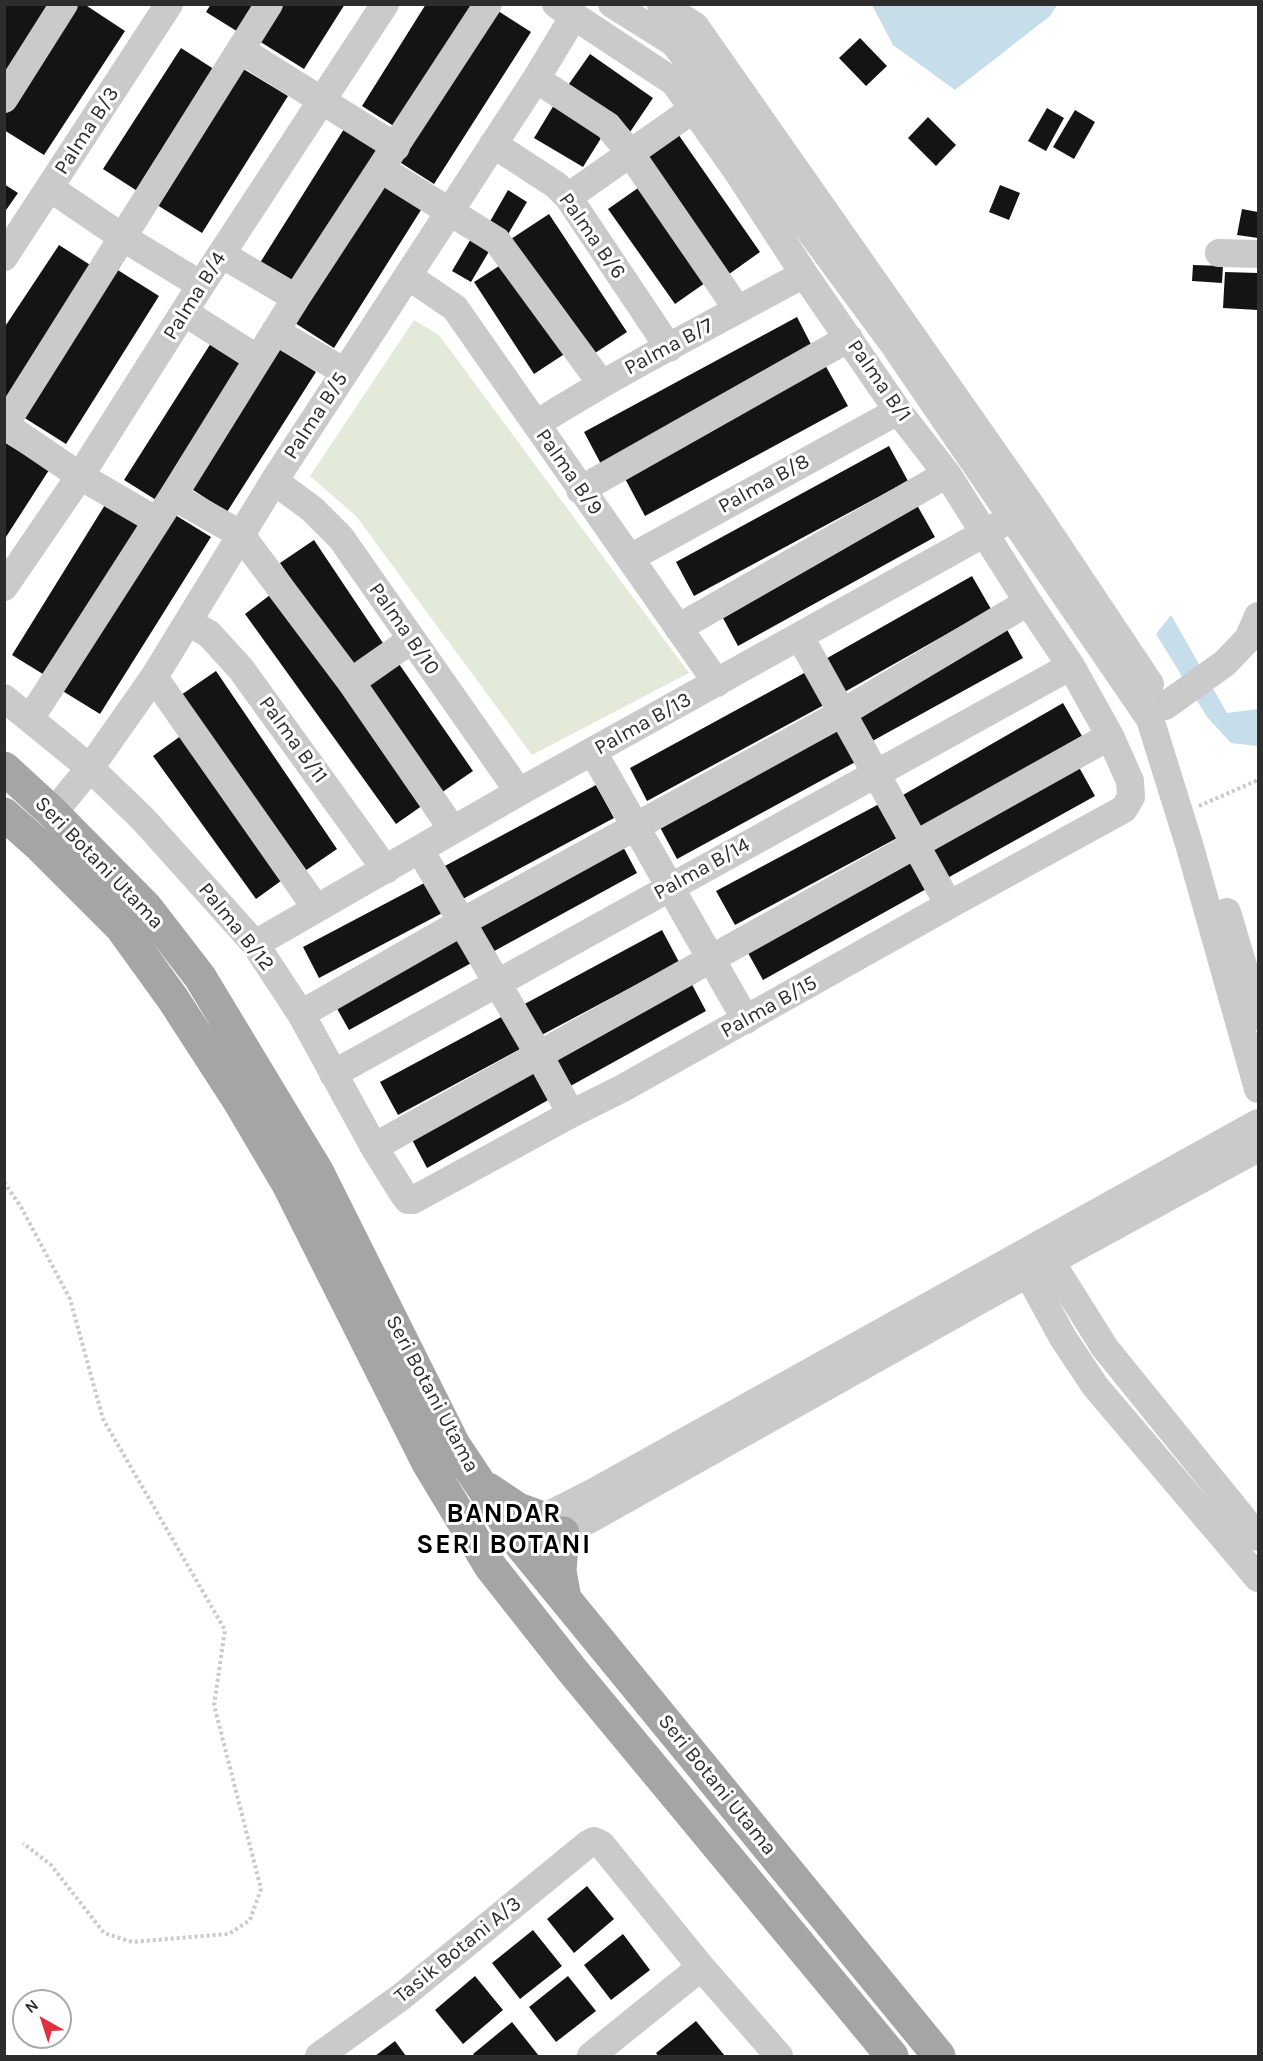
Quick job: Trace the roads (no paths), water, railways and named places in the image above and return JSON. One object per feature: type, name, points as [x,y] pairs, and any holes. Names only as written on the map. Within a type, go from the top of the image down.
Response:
[{"type":"main road","name":"Seri Botani Utama","points":[[4,768],[53,813],[146,907],[200,977],[316,1171],[453,1443],[520,1544],[927,2052]]},
{"type":"main road","name":"Seri Botani Utama","points":[[4,814],[41,847],[121,927],[173,999],[239,1101],[288,1185],[428,1463],[490,1566],[892,2056]]},
{"type":"main road","points":[[479,1482],[518,1509],[553,1526],[565,1599]]},
{"type":"main road","points":[[443,1487],[473,1521],[491,1535],[506,1543],[520,1544],[511,1570],[511,1593]]},
{"type":"street","points":[[4,99],[64,4]]},
{"type":"street","points":[[157,521],[80,476],[5,426],[269,4]]},
{"type":"street","name":"Palma B/4","points":[[4,587],[80,476],[221,254],[385,4]]},
{"type":"street","points":[[30,720],[296,298],[488,4]]},
{"type":"street","points":[[612,4],[674,43],[894,345],[1022,512],[1172,701],[1196,807],[1258,1016]]},
{"type":"street","points":[[661,4],[695,26],[1022,512],[1150,719],[1189,844],[1258,1087],[1251,1110],[1232,1137]]},
{"type":"street","name":"Palma B/3","points":[[4,257],[165,6]]},
{"type":"street","name":"Palma B/5","points":[[53,813],[90,768],[154,677],[240,534],[536,79],[565,10]]},
{"type":"street","name":"Palma B/1","points":[[565,10],[674,82],[739,174],[898,411],[947,474],[1071,666],[1110,736],[1130,781],[1131,797],[1124,809]]},
{"type":"street","points":[[241,50],[322,101],[450,210],[497,241],[601,383]]},
{"type":"street","points":[[536,79],[608,126],[630,153],[738,310]]},
{"type":"street","points":[[568,197],[692,110]]},
{"type":"street","name":"Palma B/6","points":[[494,144],[556,185],[568,197],[669,348]]},
{"type":"street","points":[[50,188],[122,237],[201,285]]},
{"type":"street","points":[[221,254],[296,298]]},
{"type":"street","points":[[1219,254],[1258,254]]},
{"type":"street","name":"Palma B/7","points":[[536,423],[601,383],[804,274]]},
{"type":"street","name":"Palma B/9","points":[[408,276],[455,309],[717,683]]},
{"type":"street","points":[[184,312],[258,359]]},
{"type":"street","points":[[275,331],[345,372]]},
{"type":"street","points":[[580,490],[849,338]]},
{"type":"street","name":"Palma B/8","points":[[630,558],[898,411]]},
{"type":"street","points":[[678,628],[947,474]]},
{"type":"street","name":"Palma B/10","points":[[274,481],[312,509],[341,538],[519,792]]},
{"type":"street","points":[[173,496],[240,534],[351,682],[453,830]]},
{"type":"street","name":"Palma B/13","points":[[255,944],[519,792],[1022,512]]},
{"type":"street","points":[[301,1014],[462,922],[842,713],[1028,602]]},
{"type":"street","points":[[1172,701],[1225,663],[1248,639],[1258,615]]},
{"type":"street","name":"Palma B/11","points":[[188,622],[209,634],[241,669],[386,870]]},
{"type":"street","points":[[800,637],[949,905]]},
{"type":"street","points":[[351,682],[411,640]]},
{"type":"street","name":"Palma B/14","points":[[333,1074],[1071,666]]},
{"type":"street","points":[[154,677],[316,908]]},
{"type":"street","name":"Palma B/12","points":[[4,698],[90,768],[143,819],[255,944],[301,1014],[374,1147],[408,1200],[412,1200]]},
{"type":"street","points":[[374,1147],[1110,736]]},
{"type":"street","points":[[593,752],[746,1020]]},
{"type":"street","name":"Palma B/15","points":[[412,1200],[623,1088],[1124,809]]},
{"type":"street","points":[[420,850],[571,1114]]},
{"type":"street","points":[[1034,1259],[1258,1122]]},
{"type":"street","points":[[520,1544],[553,1526],[594,1492],[1034,1259],[1258,1148]]},
{"type":"street","points":[[1034,1259],[1258,1537]]},
{"type":"street","points":[[1034,1259],[1063,1338],[1095,1386],[1258,1578]]},
{"type":"street","name":"Tasik Botani A/3","points":[[319,2056],[401,1997],[594,1841],[601,1844],[701,1967]]},
{"type":"street","points":[[591,2056],[701,1967],[779,2056]]},
{"type":"water","points":[[872,5],[1057,5],[1050,16],[955,90],[893,45]]},
{"type":"water","points":[[1171,615],[1227,713],[1258,709],[1258,746],[1231,743],[1207,717],[1156,634]]},
{"type":"district","name":"BANDAR SERI BOTANI","points":[[504,1530]]}]
